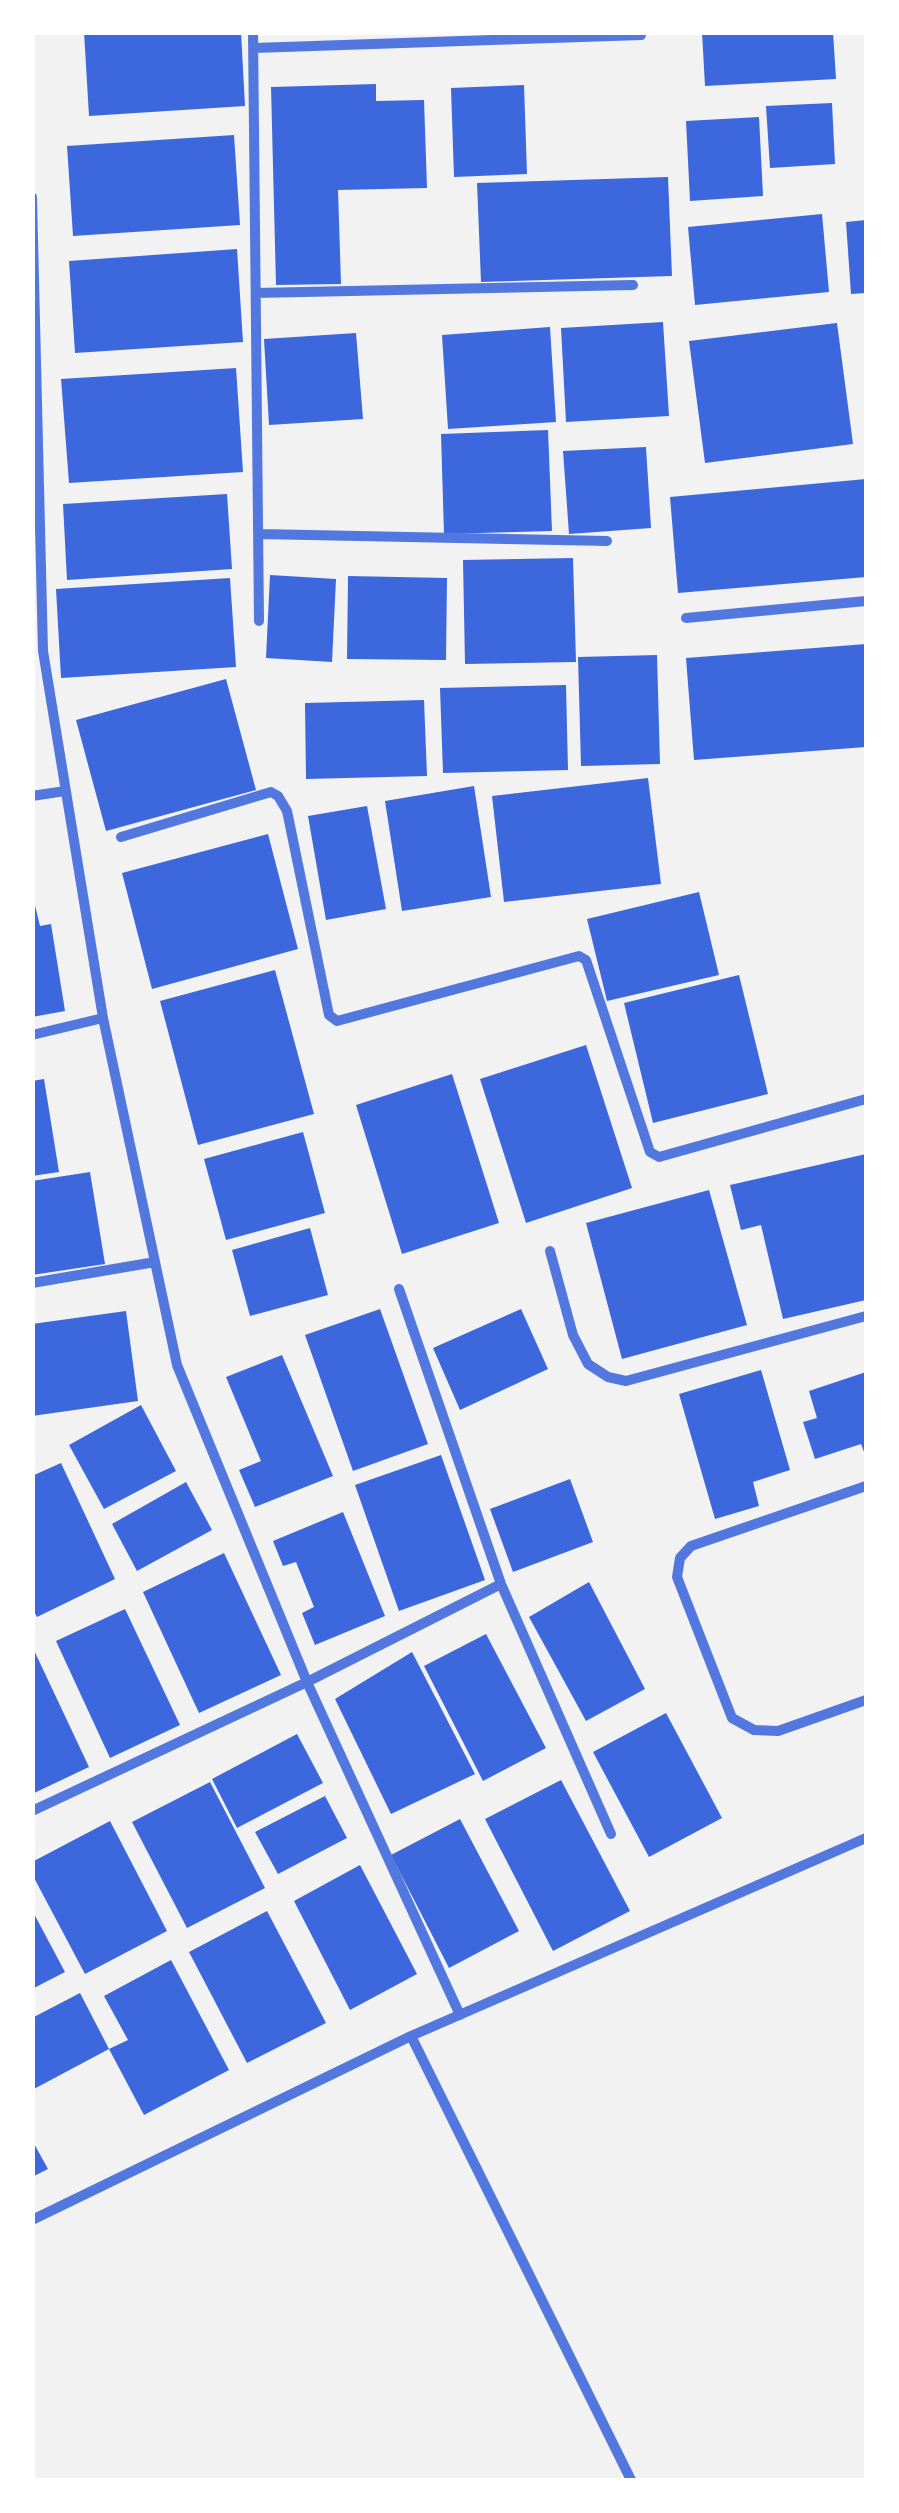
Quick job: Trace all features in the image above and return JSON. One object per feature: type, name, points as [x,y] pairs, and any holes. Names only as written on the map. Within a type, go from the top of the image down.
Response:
[{"type":"street","points":[[253,32],[258,621]]},
{"type":"street","points":[[254,48],[640,35]]},
{"type":"street","points":[[32,198],[43,651],[103,1018],[177,1364],[307,1682],[460,2014]]},
{"type":"street","points":[[256,293],[633,285]]},
{"type":"street","points":[[259,534],[607,541]]},
{"type":"street","points":[[686,618],[866,601]]},
{"type":"street","points":[[32,796],[65,790]]},
{"type":"street","points":[[121,837],[271,792],[278,796],[287,811],[329,1015],[337,1021],[580,956],[586,960],[650,1152],[659,1157],[866,1099]]},
{"type":"street","points":[[32,1035],[103,1018]]},
{"type":"street","points":[[550,1252],[573,1335],[588,1364],[608,1377],[626,1380],[866,1316]]},
{"type":"street","points":[[32,1283],[154,1262]]},
{"type":"street","points":[[399,1289],[501,1584],[611,1834]]},
{"type":"street","points":[[866,1486],[691,1546],[680,1558],[676,1577],[732,1718],[754,1730],[778,1730],[866,1700]]},
{"type":"street","points":[[32,1811],[307,1682],[501,1584]]},
{"type":"street","points":[[32,2220],[411,2036],[866,1838]]},
{"type":"street","points":[[411,2036],[630,2480]]},
{"type":"building","points":[[84,32],[241,32],[245,106],[89,116]]},
{"type":"building","points":[[702,32],[833,32],[836,79],[705,86]]},
{"type":"building","points":[[376,84],[376,101],[424,100],[427,188],[338,190],[341,284],[276,285],[271,87]]},
{"type":"building","points":[[524,85],[527,174],[454,177],[451,88]]},
{"type":"building","points":[[832,103],[835,164],[770,168],[766,106]]},
{"type":"building","points":[[759,117],[763,196],[690,201],[686,121]]},
{"type":"building","points":[[234,135],[240,225],[73,236],[67,146]]},
{"type":"building","points":[[668,177],[672,276],[481,282],[477,183]]},
{"type":"building","points":[[822,214],[829,292],[695,305],[688,227]]},
{"type":"building","points":[[866,220],[866,293],[851,294],[846,222]]},
{"type":"building","points":[[237,249],[243,342],[75,353],[69,261]]},
{"type":"building","points":[[663,322],[669,416],[566,422],[561,328]]},
{"type":"building","points":[[837,323],[853,444],[705,463],[689,341]]},
{"type":"building","points":[[550,327],[556,422],[448,429],[442,335]]},
{"type":"building","points":[[356,333],[363,419],[269,425],[264,339]]},
{"type":"building","points":[[236,368],[243,472],[69,483],[61,379]]},
{"type":"building","points":[[548,430],[552,531],[444,534],[441,434]]},
{"type":"building","points":[[646,447],[651,528],[569,534],[563,451]]},
{"type":"building","points":[[866,479],[866,577],[678,593],[670,497]]},
{"type":"building","points":[[227,494],[232,569],[67,580],[63,504]]},
{"type":"building","points":[[573,558],[576,662],[465,664],[463,560]]},
{"type":"building","points":[[270,575],[336,579],[332,662],[266,658]]},
{"type":"building","points":[[348,576],[447,578],[446,660],[347,659]]},
{"type":"building","points":[[230,578],[236,667],[61,678],[56,589]]},
{"type":"building","points":[[866,644],[866,747],[694,760],[686,658]]},
{"type":"building","points":[[657,655],[660,764],[581,766],[578,657]]},
{"type":"building","points":[[226,679],[256,790],[106,831],[76,720]]},
{"type":"building","points":[[566,685],[568,770],[443,773],[440,688]]},
{"type":"building","points":[[424,700],[427,776],[306,779],[305,703]]},
{"type":"building","points":[[648,778],[661,884],[504,902],[492,796]]},
{"type":"building","points":[[474,786],[491,897],[402,911],[385,801]]},
{"type":"building","points":[[367,806],[386,909],[326,920],[308,816]]},
{"type":"building","points":[[268,834],[298,949],[152,989],[122,873]]},
{"type":"building","points":[[699,892],[719,975],[607,1001],[587,919]]},
{"type":"building","points":[[32,893],[40,926],[51,924],[65,1011],[32,1017]]},
{"type":"building","points":[[275,970],[314,1114],[198,1145],[160,1001]]},
{"type":"building","points":[[739,975],[768,1094],[653,1123],[624,1003]]},
{"type":"building","points":[[586,1045],[632,1188],[526,1223],[480,1079]]},
{"type":"building","points":[[452,1074],[499,1223],[402,1254],[356,1105]]},
{"type":"building","points":[[44,1079],[59,1172],[32,1176],[32,1081]]},
{"type":"building","points":[[303,1132],[325,1213],[226,1240],[204,1159]]},
{"type":"building","points":[[866,1154],[866,1300],[783,1319],[761,1225],[741,1230],[730,1185]]},
{"type":"building","points":[[90,1172],[105,1264],[32,1275],[32,1181]]},
{"type":"building","points":[[709,1190],[747,1325],[622,1359],[586,1223]]},
{"type":"building","points":[[310,1228],[328,1295],[250,1316],[232,1250]]},
{"type":"building","points":[[380,1309],[428,1444],[353,1471],[305,1335]]},
{"type":"building","points":[[521,1309],[548,1369],[460,1410],[433,1348]]},
{"type":"building","points":[[126,1311],[138,1401],[32,1416],[32,1324]]},
{"type":"building","points":[[282,1355],[333,1476],[255,1507],[239,1470],[261,1461],[226,1377]]},
{"type":"building","points":[[761,1370],[790,1470],[753,1482],[759,1506],[715,1519],[679,1394]]},
{"type":"building","points":[[866,1372],[866,1457],[861,1444],[815,1459],[803,1422],[817,1418],[809,1391]]},
{"type":"building","points":[[141,1405],[176,1471],[104,1509],[69,1445]]},
{"type":"building","points":[[441,1455],[485,1580],[399,1611],[355,1485]]},
{"type":"building","points":[[61,1463],[115,1579],[37,1617],[32,1608],[32,1476]]},
{"type":"building","points":[[570,1479],[593,1542],[513,1572],[490,1509]]},
{"type":"building","points":[[186,1482],[212,1530],[137,1571],[112,1524]]},
{"type":"building","points":[[343,1512],[385,1616],[315,1645],[302,1613],[314,1607],[296,1562],[283,1566],[273,1541]]},
{"type":"building","points":[[224,1553],[281,1675],[199,1713],[143,1592]]},
{"type":"building","points":[[589,1582],[645,1689],[586,1721],[529,1617]]},
{"type":"building","points":[[125,1609],[180,1725],[110,1758],[56,1641]]},
{"type":"building","points":[[486,1634],[546,1748],[483,1781],[424,1666]]},
{"type":"building","points":[[32,1646],[89,1767],[32,1794]]},
{"type":"building","points":[[412,1652],[475,1774],[391,1814],[335,1699]]},
{"type":"building","points":[[666,1713],[722,1818],[649,1857],[593,1752]]},
{"type":"building","points":[[297,1734],[323,1783],[237,1828],[212,1779]]},
{"type":"building","points":[[561,1780],[630,1911],[553,1951],[485,1819]]},
{"type":"building","points":[[210,1782],[265,1888],[187,1928],[132,1822]]},
{"type":"building","points":[[325,1796],[347,1838],[278,1874],[255,1832]]},
{"type":"building","points":[[460,1819],[519,1931],[449,1968],[391,1855]]},
{"type":"building","points":[[110,1821],[167,1931],[85,1974],[32,1874],[32,1862]]},
{"type":"building","points":[[360,1865],[417,1974],[350,2010],[294,1901]]},
{"type":"building","points":[[32,1910],[65,1972],[32,1989]]},
{"type":"building","points":[[267,1911],[326,2023],[247,2063],[189,1952]]},
{"type":"building","points":[[171,1960],[229,2070],[144,2115],[109,2049],[128,2040],[104,1996]]},
{"type":"building","points":[[80,1993],[109,2049],[32,2090],[32,2018]]},
{"type":"building","points":[[32,2140],[48,2169],[32,2177]]}]
